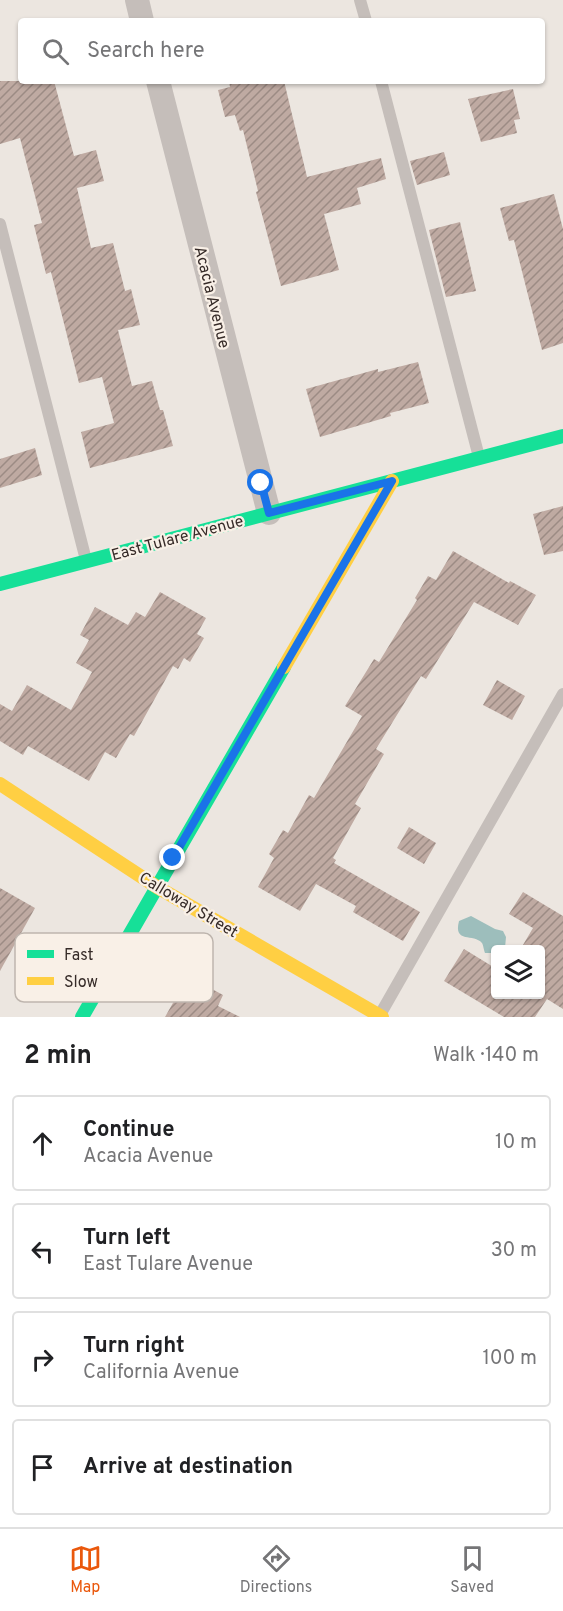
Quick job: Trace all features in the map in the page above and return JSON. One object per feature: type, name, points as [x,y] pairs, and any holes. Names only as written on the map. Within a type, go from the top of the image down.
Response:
[{"type":"street","points":[[137,0],[141,18]]},
{"type":"street","name":"Acacia Avenue","points":[[159,84],[269,513]]},
{"type":"street","name":"East Tulare Avenue","points":[[0,584],[563,436]]},
{"type":"street","points":[[130,933],[392,481]]},
{"type":"street","name":"Calloway Street","points":[[0,784],[157,887],[380,1016]]},
{"type":"street","points":[[82,1017],[91,1002]]},
{"type":"lane","points":[[360,0],[365,18]]},
{"type":"lane","points":[[382,84],[479,459]]},
{"type":"lane","points":[[0,224],[87,561]]},
{"type":"lane","points":[[380,1016],[563,694]]},
{"type":"water","points":[[471,916],[503,931],[506,937],[505,945],[491,945],[491,953],[485,953],[478,940],[459,933],[459,921]]},
{"type":"building","points":[[0,81],[18,81],[18,84],[55,84],[74,156],[96,150],[104,181],[77,188],[91,248],[113,243],[125,291],[131,289],[140,325],[118,330],[132,386],[152,381],[173,446],[90,468],[81,432],[114,423],[102,377],[79,383],[51,272],[46,274],[34,225],[42,223],[20,138],[0,144]]},
{"type":"building","points":[[230,84],[285,84],[307,177],[381,158],[386,179],[357,188],[361,204],[324,214],[339,270],[281,286],[256,192],[258,191],[243,130],[240,131],[235,115],[225,117],[218,90],[230,87]]},
{"type":"building","points":[[513,89],[520,119],[514,120],[517,133],[481,142],[468,99]]},
{"type":"building","points":[[444,152],[450,175],[417,185],[410,161]]},
{"type":"building","points":[[554,194],[563,229],[563,343],[542,350],[514,240],[509,241],[500,208]]},
{"type":"building","points":[[460,222],[476,291],[446,297],[429,230]]},
{"type":"building","points":[[418,362],[429,403],[390,413],[391,416],[320,437],[306,389],[378,369],[378,372]]},
{"type":"building","points":[[35,448],[42,475],[0,488],[0,459]]},
{"type":"building","points":[[563,506],[563,551],[544,555],[533,514]]},
{"type":"building","points":[[453,551],[509,583],[510,581],[536,595],[518,625],[474,602],[426,679],[421,676],[376,749],[384,754],[355,804],[361,808],[333,858],[336,860],[334,863],[420,912],[403,941],[353,912],[356,906],[316,884],[300,911],[258,887],[274,858],[269,854],[283,830],[288,833],[309,795],[314,798],[362,716],[345,706],[374,659],[379,662],[417,600],[415,598],[428,576],[436,580]]},
{"type":"building","points":[[160,592],[206,618],[197,634],[204,638],[190,662],[184,658],[178,669],[173,666],[134,736],[130,734],[116,758],[105,752],[89,781],[28,746],[23,755],[0,741],[0,704],[12,711],[27,685],[71,710],[92,672],[76,663],[89,640],[80,635],[95,607],[128,625],[136,612],[145,617]]},
{"type":"building","points":[[497,680],[525,696],[512,720],[483,705]]},
{"type":"building","points":[[409,827],[436,843],[424,864],[397,848]]},
{"type":"building","points":[[0,888],[35,908],[21,933],[15,933],[15,944],[0,971]]},
{"type":"building","points":[[523,892],[563,916],[563,1009],[547,999],[535,1017],[504,1017],[444,981],[464,949],[491,966],[491,999],[545,999],[545,945],[523,945],[533,928],[509,914]]},
{"type":"building","points":[[213,990],[223,995],[218,1006],[240,1017],[165,1017],[174,1002],[213,1002]]},
{"type":"traffic: fast","points":[[0,584],[563,436]]},
{"type":"traffic: fast","points":[[130,933],[284,667]]},
{"type":"traffic: fast","points":[[82,1017],[91,1002]]},
{"type":"traffic: slow","points":[[284,667],[392,481]]},
{"type":"traffic: slow","points":[[0,784],[157,887],[382,1017]]},
{"type":"route","points":[[173,858],[392,481],[269,513],[261,483]]}]
